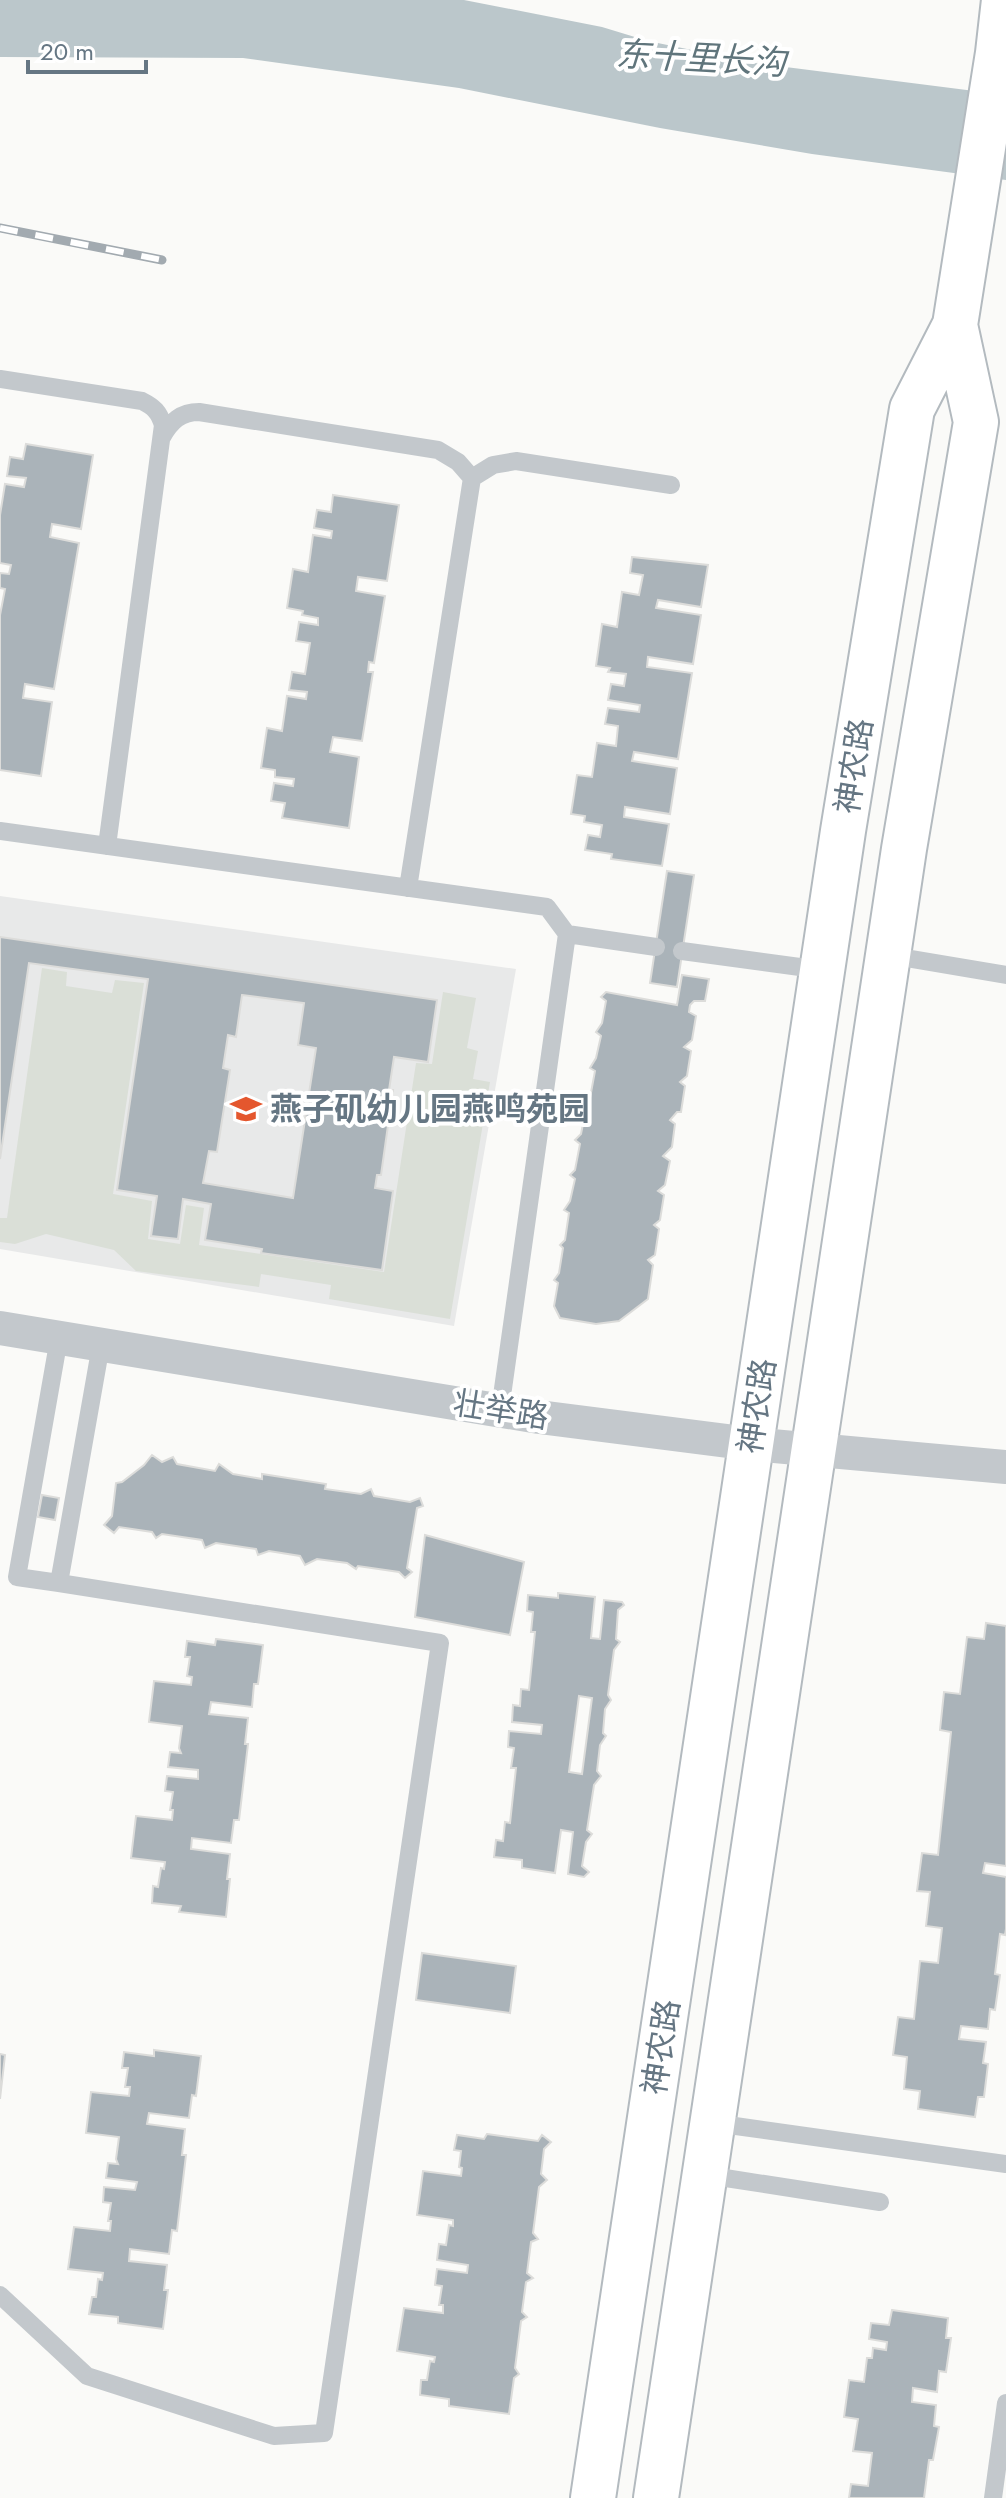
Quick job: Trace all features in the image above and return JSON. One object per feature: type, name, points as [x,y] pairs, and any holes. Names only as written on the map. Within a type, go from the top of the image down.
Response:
[{"type":"street","name":"神农路","points":[[593,2498],[822,970],[912,409],[955,325],[1004,0]]},
{"type":"street","name":"神农路","points":[[656,2498],[888,955],[976,422],[955,325]]},
{"type":"street","name":"壮举路","points":[[0,1328],[500,1410],[751,1444],[1006,1467]]},
{"type":"lane","points":[[0,379],[142,401],[160,414],[162,437],[107,846]]},
{"type":"lane","points":[[162,437],[182,415],[199,412],[438,450],[458,462],[472,478]]},
{"type":"lane","points":[[408,888],[472,478],[493,465],[516,461],[671,485]]},
{"type":"lane","points":[[0,831],[547,907],[567,934],[500,1410]]},
{"type":"lane","points":[[567,934],[656,947]]},
{"type":"lane","points":[[682,951],[822,970]]},
{"type":"lane","points":[[888,955],[1006,975]]},
{"type":"lane","points":[[0,2295],[87,2376],[274,2436],[324,2433],[440,1643],[9,1576],[59,1338]]},
{"type":"lane","points":[[59,1583],[101,1345]]},
{"type":"lane","points":[[714,2123],[1006,2164]]},
{"type":"lane","points":[[706,2175],[880,2202]]},
{"type":"lane","points":[[993,2498],[1006,2403]]},
{"type":"shaded area","name":"燕子矶幼儿园燕鸣苑园","points":[[0,896],[516,969],[454,1326],[0,1249]]},
{"type":"shaded area","points":[[42,968],[67,972],[66,986],[112,993],[115,980],[144,983],[113,1194],[152,1201],[148,1239],[180,1244],[186,1205],[204,1208],[199,1245],[384,1272],[416,1063],[432,1064],[443,992],[476,998],[467,1048],[478,1051],[473,1079],[490,1082],[450,1319],[329,1299],[331,1285],[261,1274],[259,1287],[136,1271],[114,1250],[46,1234],[15,1244],[0,1242],[0,1218],[7,1218]]},
{"type":"water","name":"东十里长沟","points":[[0,0],[464,0],[602,27],[648,41],[755,63],[1006,95],[1006,180],[812,154],[459,88],[243,58],[0,57]]},
{"type":"building","points":[[26,444],[93,455],[81,529],[52,524],[50,537],[79,543],[54,689],[25,684],[23,698],[52,702],[41,776],[0,770],[0,615],[5,589],[0,588],[0,573],[9,574],[11,565],[0,563],[0,515],[5,484],[24,487],[26,478],[7,476],[10,457],[23,459]]},
{"type":"building","points":[[333,495],[399,505],[387,581],[358,577],[356,591],[385,596],[374,663],[369,662],[368,672],[373,672],[362,741],[333,737],[330,752],[359,757],[349,828],[282,818],[285,803],[271,801],[274,783],[293,786],[294,779],[275,777],[275,770],[261,768],[267,728],[282,731],[287,696],[306,699],[307,692],[289,690],[292,672],[305,674],[310,643],[296,641],[299,622],[318,625],[318,618],[287,608],[293,569],[308,572],[313,535],[331,538],[332,531],[314,528],[317,510],[331,512]]},
{"type":"building","points":[[632,557],[708,565],[701,607],[658,600],[656,608],[701,615],[693,664],[648,657],[647,667],[692,673],[678,759],[634,752],[632,761],[677,768],[670,814],[625,807],[624,817],[669,824],[662,866],[611,859],[612,854],[585,850],[588,835],[600,837],[602,825],[584,822],[585,816],[571,814],[577,775],[592,777],[597,743],[616,746],[618,726],[605,724],[608,708],[639,712],[640,705],[608,700],[611,684],[624,686],[626,674],[608,672],[610,668],[596,666],[602,624],[617,627],[622,592],[639,595],[643,575],[630,573]]},
{"type":"building","points":[[667,871],[694,875],[677,987],[650,983]]},
{"type":"building","points":[[0,937],[437,1000],[428,1062],[394,1057],[389,1090],[393,1090],[381,1175],[377,1175],[375,1188],[393,1191],[382,1270],[261,1253],[262,1249],[205,1240],[211,1204],[183,1199],[178,1239],[151,1236],[157,1196],[117,1190],[148,979],[29,963],[0,1159]],"holes":[[[242,995],[304,1003],[298,1045],[316,1048],[293,1198],[203,1183],[209,1151],[217,1152],[230,1070],[223,1068],[228,1035],[236,1037]]]},
{"type":"building","points":[[682,975],[709,979],[705,1001],[694,1001],[690,1005],[689,1012],[696,1016],[692,1040],[684,1047],[691,1051],[687,1076],[680,1082],[685,1086],[681,1112],[670,1120],[675,1124],[672,1147],[663,1156],[670,1161],[665,1185],[658,1191],[664,1195],[660,1220],[654,1225],[659,1229],[655,1255],[648,1260],[653,1265],[648,1299],[619,1321],[596,1324],[560,1318],[554,1306],[558,1283],[554,1280],[559,1273],[563,1248],[560,1245],[565,1240],[569,1213],[564,1210],[570,1201],[575,1179],[570,1175],[575,1170],[580,1144],[575,1140],[581,1134],[586,1109],[582,1106],[590,1098],[595,1071],[590,1068],[596,1058],[601,1036],[596,1032],[602,1023],[606,1001],[601,997],[606,992],[677,1005]]},
{"type":"building","points":[[152,1455],[162,1462],[173,1457],[177,1464],[215,1471],[219,1464],[233,1474],[262,1479],[262,1474],[326,1484],[325,1489],[361,1494],[371,1489],[374,1496],[410,1502],[420,1498],[423,1506],[417,1508],[407,1568],[412,1572],[405,1578],[399,1572],[358,1566],[356,1569],[347,1563],[317,1559],[305,1565],[300,1556],[269,1551],[258,1555],[256,1549],[216,1543],[205,1548],[202,1540],[162,1534],[156,1538],[152,1532],[119,1527],[114,1533],[104,1525],[112,1516],[116,1483],[122,1482],[144,1465]]},
{"type":"building","points":[[42,1495],[59,1498],[55,1520],[38,1517]]},
{"type":"building","points":[[425,1535],[524,1562],[510,1635],[415,1617]]},
{"type":"building","points":[[558,1593],[595,1597],[591,1638],[600,1639],[604,1600],[622,1602],[624,1605],[618,1610],[616,1639],[620,1642],[614,1650],[608,1695],[611,1700],[605,1709],[603,1733],[606,1736],[600,1745],[597,1771],[601,1776],[594,1785],[587,1830],[592,1834],[586,1842],[582,1866],[589,1872],[584,1877],[568,1874],[573,1832],[561,1830],[555,1873],[522,1868],[522,1860],[494,1857],[496,1840],[503,1841],[505,1822],[510,1823],[516,1768],[511,1768],[514,1748],[508,1747],[509,1731],[541,1734],[542,1725],[512,1722],[513,1705],[520,1706],[521,1689],[529,1690],[535,1632],[531,1632],[533,1612],[527,1611],[528,1595],[558,1598]],"holes":[[[579,1696],[592,1698],[582,1774],[569,1772]]]},
{"type":"building","points":[[986,1623],[1006,1626],[1006,1866],[985,1863],[983,1873],[1006,1877],[1006,1929],[1005,1935],[1000,1934],[995,1974],[1000,1975],[995,2010],[990,2009],[988,2029],[961,2026],[959,2039],[986,2042],[983,2063],[988,2064],[984,2097],[978,2097],[975,2117],[918,2109],[920,2091],[904,2089],[907,2057],[893,2055],[898,2017],[914,2019],[920,1961],[938,1963],[942,1928],[926,1926],[930,1892],[917,1891],[922,1853],[938,1855],[951,1732],[940,1730],[944,1692],[960,1694],[967,1637],[984,1639]]},
{"type":"building","points":[[216,1639],[263,1645],[252,1707],[211,1702],[209,1714],[248,1718],[239,1820],[234,1820],[231,1843],[192,1838],[191,1849],[230,1854],[226,1917],[179,1912],[181,1906],[152,1903],[153,1886],[158,1887],[165,1862],[131,1858],[136,1816],[172,1820],[173,1792],[165,1791],[167,1776],[198,1779],[198,1770],[168,1767],[170,1752],[181,1753],[182,1726],[149,1722],[154,1681],[191,1685],[192,1677],[187,1676],[190,1657],[185,1657],[187,1641],[215,1645]]},
{"type":"building","points":[[422,1953],[516,1966],[510,2013],[416,2000]]},
{"type":"building","points":[[154,2050],[201,2056],[196,2096],[192,2095],[189,2118],[149,2113],[147,2124],[185,2129],[182,2155],[186,2155],[177,2231],[172,2230],[169,2254],[130,2249],[129,2261],[167,2265],[164,2290],[168,2290],[163,2329],[118,2323],[118,2317],[89,2314],[92,2297],[96,2297],[98,2279],[102,2280],[103,2273],[68,2269],[74,2227],[110,2231],[111,2203],[103,2202],[104,2187],[135,2190],[137,2182],[106,2178],[108,2163],[118,2164],[119,2137],[86,2133],[91,2092],[129,2096],[130,2087],[125,2087],[128,2068],[122,2068],[124,2052],[154,2056]]},
{"type":"building","points":[[0,2054],[5,2055],[0,2099]]},
{"type":"building","points":[[487,2134],[538,2141],[542,2135],[551,2142],[544,2149],[541,2174],[547,2180],[539,2187],[533,2233],[538,2239],[531,2242],[527,2273],[533,2278],[526,2282],[522,2312],[527,2317],[521,2321],[515,2368],[519,2374],[514,2378],[509,2414],[449,2406],[449,2399],[420,2395],[421,2380],[427,2380],[430,2361],[434,2362],[435,2357],[397,2351],[404,2308],[443,2313],[443,2305],[439,2305],[442,2286],[435,2285],[437,2269],[467,2273],[468,2265],[437,2260],[439,2244],[446,2245],[449,2225],[453,2226],[453,2220],[417,2215],[423,2171],[461,2176],[461,2151],[454,2150],[457,2135],[484,2139]]},
{"type":"building","points":[[892,2310],[948,2318],[946,2338],[951,2338],[946,2372],[939,2371],[937,2392],[913,2388],[912,2402],[936,2405],[934,2426],[939,2427],[933,2460],[929,2460],[924,2498],[849,2498],[851,2484],[868,2486],[872,2453],[853,2451],[858,2419],[844,2417],[849,2380],[864,2382],[867,2358],[872,2358],[873,2348],[886,2350],[887,2342],[869,2339],[871,2323],[889,2325]]},
{"type":"railway","points":[[0,228],[162,260]]},
{"type":"place","name":"燕子矶幼儿园燕鸣苑园","points":[[246,1109]]}]
